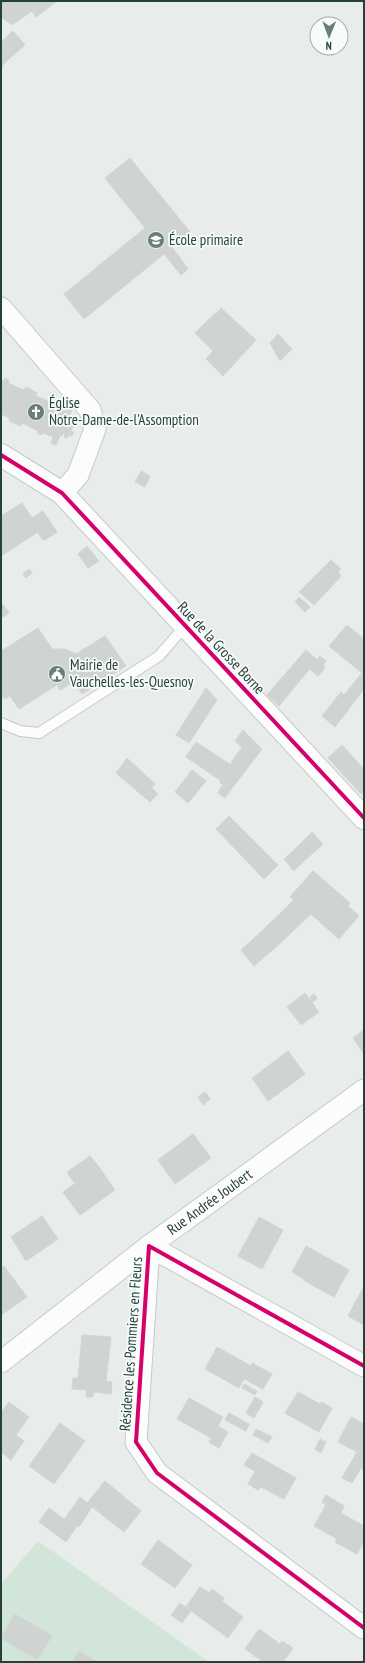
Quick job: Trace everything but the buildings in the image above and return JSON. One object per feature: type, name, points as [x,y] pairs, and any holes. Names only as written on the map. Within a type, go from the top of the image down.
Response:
[{"type":"street","points":[[1,308],[90,410],[95,429],[78,475],[62,493]]},
{"type":"street","name":"Rue de la Grosse Borne","points":[[1,455],[62,493],[364,818]]},
{"type":"street","name":"Rue Andrée Joubert","points":[[1,1362],[149,1246],[364,1090]]},
{"type":"street","name":"Résidence les Pommiers en Fleurs","points":[[364,1366],[149,1246],[136,1442],[157,1473],[364,1628]]},
{"type":"lane","points":[[4,727],[20,731],[39,732],[159,656],[185,626]]},
{"type":"green space","points":[[38,1541],[209,1662],[1,1662],[1,1584]]},
{"type":"cycle path","points":[[1,455],[62,493],[364,818]]},
{"type":"cycle path","points":[[364,1366],[149,1246],[136,1442],[157,1473],[364,1628]]},
{"type":"place","name":"École primaire","points":[[156,240]]},
{"type":"place","name":"Église Notre-Dame-de-l'Assomption","points":[[36,412]]},
{"type":"place","name":"Mairie de Vauchelles-les-Quesnoy","points":[[57,674]]}]
